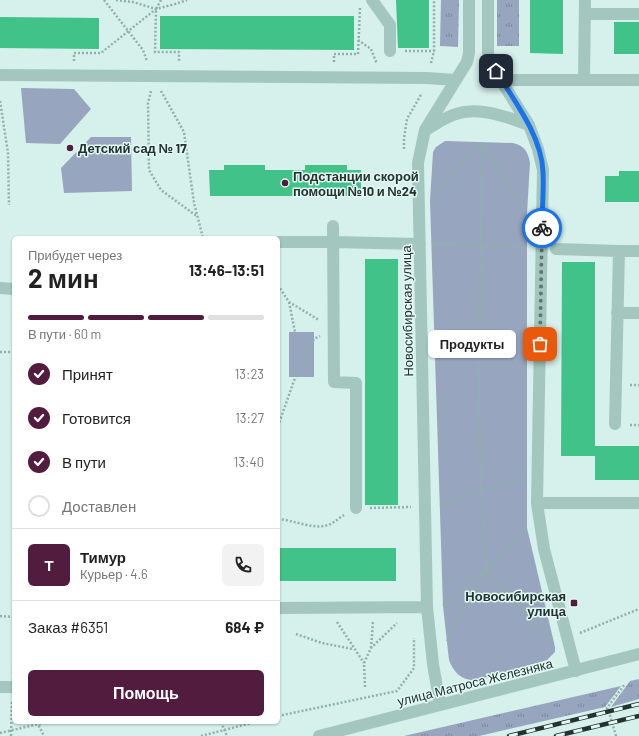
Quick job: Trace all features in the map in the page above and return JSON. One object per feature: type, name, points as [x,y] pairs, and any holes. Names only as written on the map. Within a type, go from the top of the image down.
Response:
[{"type":"street","points":[[372,0],[390,25],[390,51]]},
{"type":"street","name":"Новосибирская улица","points":[[440,705],[433,664],[427,607],[426,244],[418,163],[425,130],[467,62],[469,53],[469,0]]},
{"type":"street","points":[[488,0],[488,53],[490,62],[529,125],[538,149],[543,170],[537,503],[544,549],[576,671]]},
{"type":"street","points":[[584,80],[585,0]]},
{"type":"street","points":[[585,14],[639,14]]},
{"type":"street","points":[[0,75],[427,78],[456,80]]},
{"type":"street","points":[[501,80],[639,80]]},
{"type":"street","points":[[425,130],[456,114],[474,112],[499,114],[529,125]]},
{"type":"street","points":[[333,226],[334,382],[356,382],[356,508]]},
{"type":"street","points":[[280,242],[426,244]]},
{"type":"street","points":[[556,249],[639,251]]},
{"type":"street","points":[[615,424],[619,251]]},
{"type":"street","points":[[0,288],[12,288]]},
{"type":"street","points":[[617,313],[639,313]]},
{"type":"street","points":[[537,503],[639,503]]},
{"type":"street","points":[[280,608],[427,607]]},
{"type":"street","name":"улица Матроса Железняка","points":[[319,736],[639,654]]},
{"type":"street","points":[[0,687],[12,687]]},
{"type":"path","points":[[104,0],[143,50],[153,76],[184,132],[194,203],[203,236]]},
{"type":"path","points":[[116,0],[133,2],[156,9],[187,0]]},
{"type":"path","points":[[74,53],[101,53],[156,9],[161,0]]},
{"type":"path","points":[[404,138],[407,119],[421,95],[434,51],[434,0]]},
{"type":"path","points":[[334,78],[334,54],[358,54],[360,7]]},
{"type":"path","points":[[156,9],[155,52],[179,52],[179,76]]},
{"type":"path","points":[[358,40],[371,48],[381,78]]},
{"type":"path","points":[[390,51],[434,51]]},
{"type":"path","points":[[153,76],[148,103],[149,170],[161,190],[198,217]]},
{"type":"path","points":[[0,101],[8,153],[9,206]]},
{"type":"path","points":[[430,201],[482,143]]},
{"type":"path","points":[[482,143],[527,213]]},
{"type":"path","points":[[447,641],[487,570],[478,392],[482,143]]},
{"type":"path","points":[[426,244],[527,247]]},
{"type":"path","points":[[280,288],[289,302],[295,332]]},
{"type":"path","points":[[289,302],[333,330]]},
{"type":"path","points":[[280,421],[296,378],[314,339],[333,330]]},
{"type":"path","points":[[0,352],[12,352]]},
{"type":"path","points":[[440,506],[482,491],[526,479]]},
{"type":"path","points":[[280,519],[289,520],[308,526],[328,525],[356,508],[411,507]]},
{"type":"path","points":[[443,606],[487,570],[527,528]]},
{"type":"path","points":[[487,570],[552,641]]},
{"type":"path","points":[[371,648],[374,607]]},
{"type":"path","points":[[365,687],[364,663],[371,648],[413,607]]},
{"type":"path","points":[[328,608],[364,663]]},
{"type":"path","points":[[580,633],[639,609]]},
{"type":"path","points":[[0,616],[12,617]]},
{"type":"path","points":[[296,634],[322,643],[354,649]]},
{"type":"path","points":[[280,716],[397,691],[414,668]]},
{"type":"path","points":[[616,736],[609,712],[606,708],[625,684]]},
{"type":"path","points":[[11,736],[12,708]]},
{"type":"path","points":[[0,733],[34,724]]},
{"type":"path","points":[[38,724],[44,736]]},
{"type":"path","points":[[221,724],[227,736]]},
{"type":"path","points":[[201,736],[247,724]]},
{"type":"green space","points":[[441,0],[459,0],[458,47],[440,46]]},
{"type":"green space","points":[[497,0],[519,0],[519,46],[497,46]]},
{"type":"green space","points":[[21,88],[74,89],[91,109],[60,144],[26,143]]},
{"type":"green space","points":[[91,137],[131,137],[132,191],[64,193],[61,168]]},
{"type":"green space","points":[[445,141],[513,143],[525,150],[530,163],[527,213],[527,528],[555,652],[547,660],[477,680],[463,678],[453,669],[451,665],[449,660],[443,606],[430,201],[433,152],[436,147]]},
{"type":"green space","points":[[289,332],[314,332],[314,377],[289,377]]},
{"type":"green space","points":[[639,679],[639,699],[611,707],[630,681]]},
{"type":"green space","points":[[621,686],[605,707],[479,736],[404,736]]},
{"type":"building","points":[[396,0],[429,0],[429,48],[398,48]]},
{"type":"building","points":[[530,0],[563,0],[563,54],[530,53]]},
{"type":"building","points":[[160,16],[354,16],[354,50],[160,49]]},
{"type":"building","points":[[0,17],[99,18],[99,49],[0,48]]},
{"type":"building","points":[[614,22],[639,22],[639,54],[614,54]]},
{"type":"building","name":"Подстанции скорой помощи №10 и №24","points":[[224,165],[265,165],[265,170],[305,170],[305,165],[347,165],[347,170],[361,170],[361,196],[210,196],[209,170],[224,170]]},
{"type":"building","points":[[619,171],[639,171],[639,202],[605,202],[605,176],[619,176]]},
{"type":"building","points":[[365,259],[398,259],[398,505],[365,505]]},
{"type":"building","points":[[562,262],[595,262],[595,456],[561,456]]},
{"type":"building","points":[[595,446],[639,446],[639,480],[595,480]]},
{"type":"building","points":[[280,548],[396,548],[396,581],[280,581]]},
{"type":"railway","points":[[509,736],[639,704]]},
{"type":"railway","points":[[556,736],[639,716]]},
{"type":"way so far","points":[[540,344],[542,228]]},
{"type":"place","name":"Детский сад № 17","points":[[70,148]]},
{"type":"place","name":"Подстанции скорой помощи №10 и №24","points":[[285,183]]},
{"type":"place","name":"Продукты","points":[[540,344]]},
{"type":"place","name":"Новосибирская улица","points":[[574,603]]},
{"type":"route","points":[[496,71],[529,125],[538,149],[543,170],[542,228]]}]
